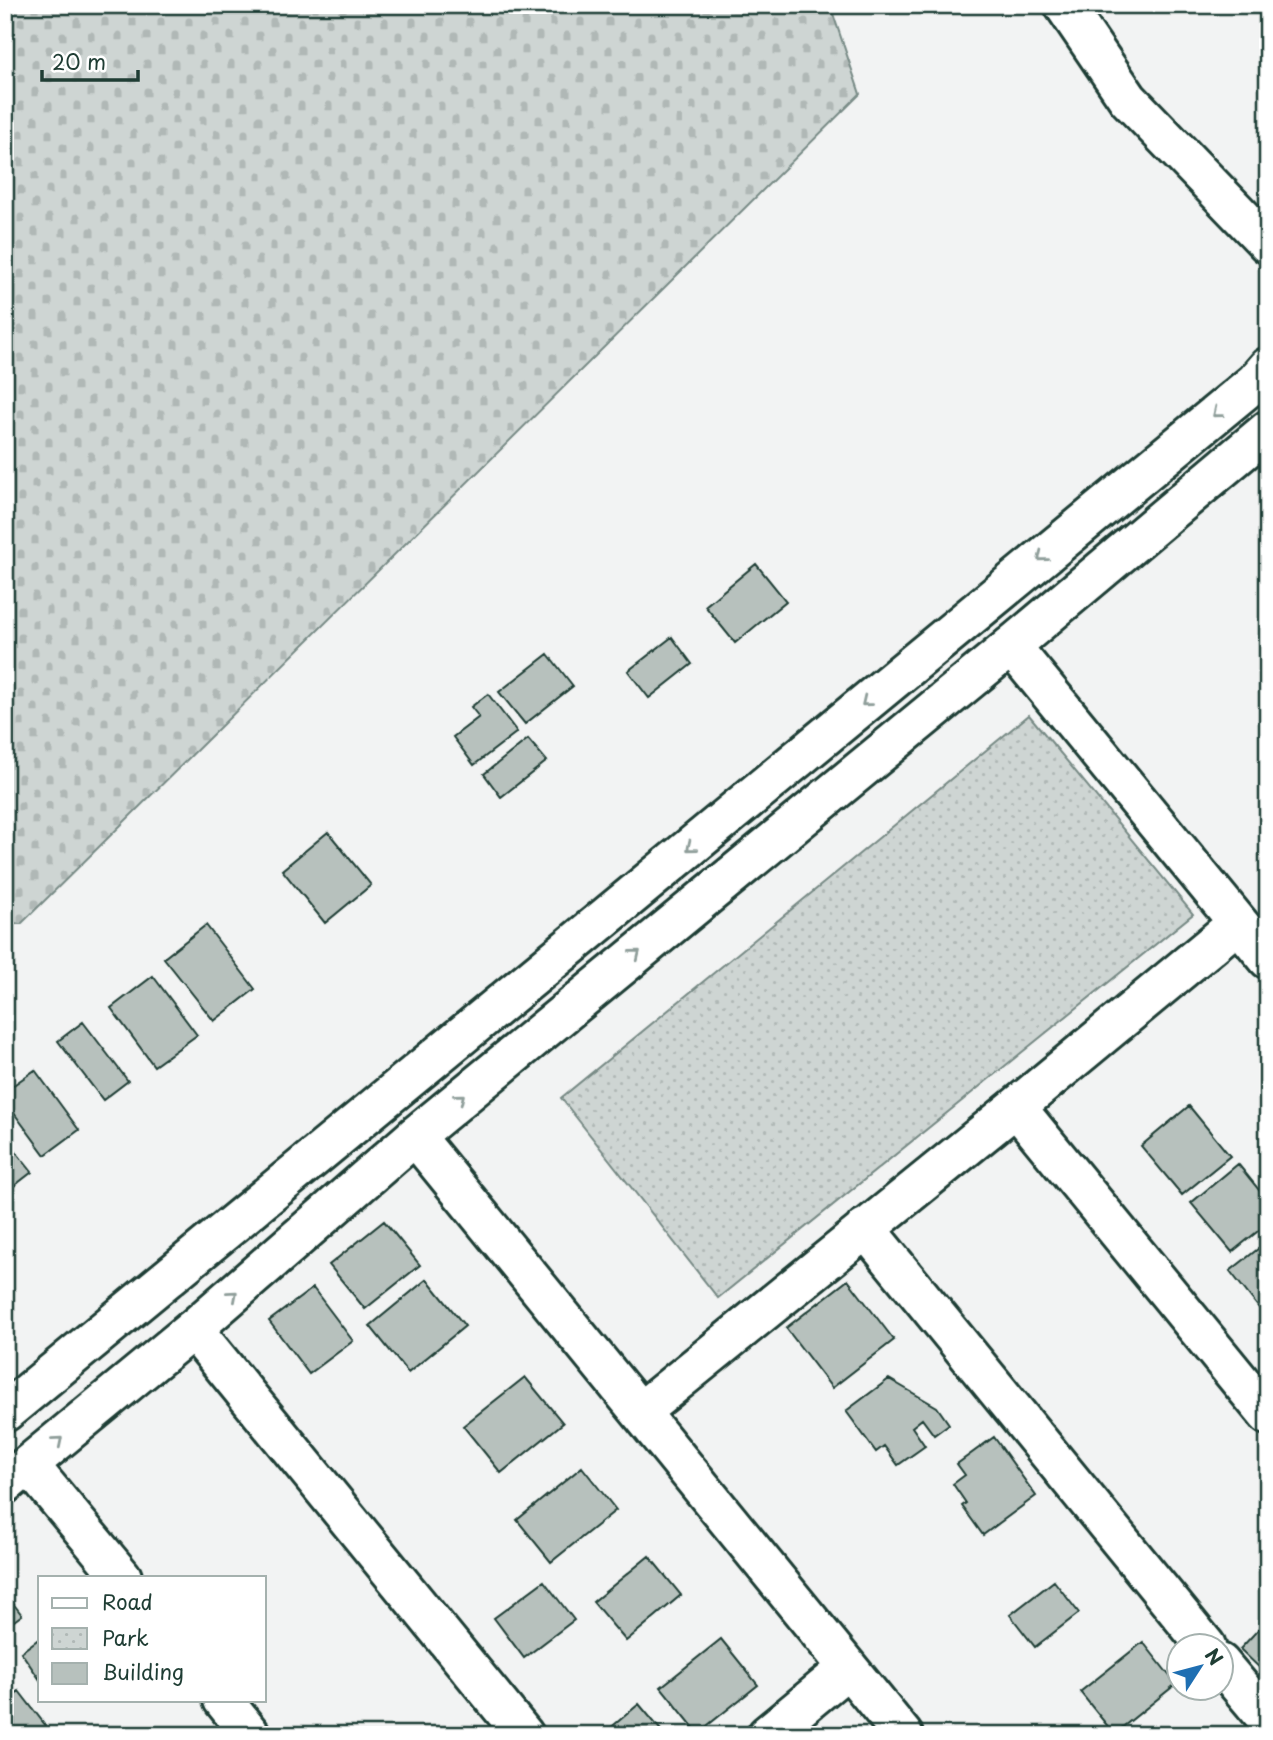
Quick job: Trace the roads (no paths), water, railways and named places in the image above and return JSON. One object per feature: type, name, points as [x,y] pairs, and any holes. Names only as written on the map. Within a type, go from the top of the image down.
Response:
[{"type":"street","points":[[1064,5],[1128,99],[1268,244]]},
{"type":"street","points":[[5,1412],[1234,400],[1268,367]]},
{"type":"street","points":[[121,1576],[17,1474],[193,1329],[415,1136],[1011,646],[1268,430]]},
{"type":"street","points":[[1011,646],[1268,959]]},
{"type":"street","points":[[640,1412],[1238,923]]},
{"type":"street","points":[[1016,1107],[1268,1415]]},
{"type":"street","points":[[415,1136],[903,1735]]},
{"type":"street","points":[[865,1228],[1195,1632]]},
{"type":"street","points":[[193,1329],[524,1735]]},
{"type":"street","points":[[767,1735],[848,1668]]},
{"type":"street","points":[[1234,1680],[1268,1720]]},
{"type":"street","points":[[225,1702],[251,1735]]}]
